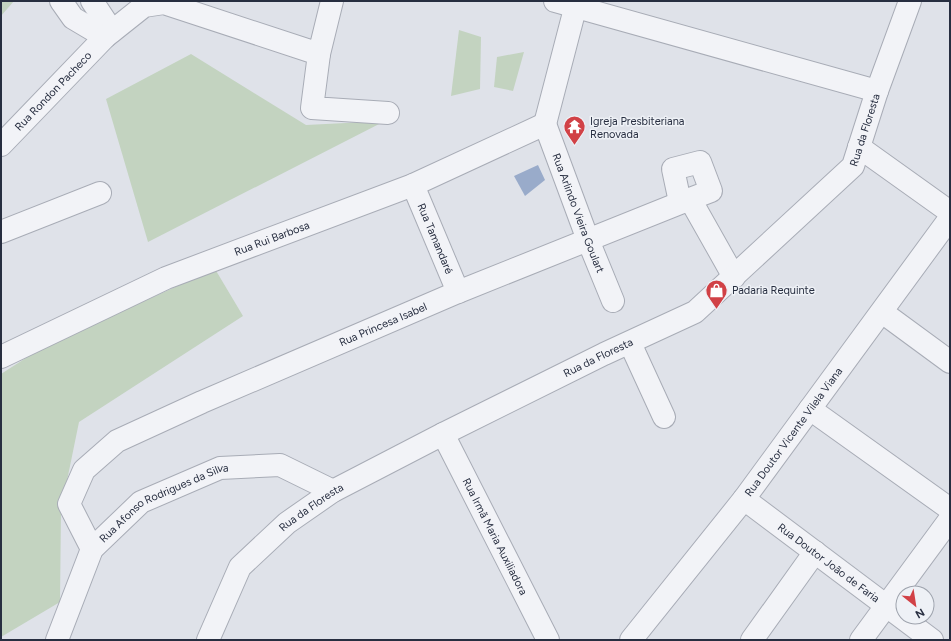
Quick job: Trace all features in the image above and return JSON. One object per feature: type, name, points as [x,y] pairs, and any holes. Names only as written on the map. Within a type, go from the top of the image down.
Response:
[{"type":"street","points":[[61,1],[73,18],[109,34]]},
{"type":"street","points":[[92,1],[109,34]]},
{"type":"street","points":[[332,1],[319,54],[312,108],[388,113]]},
{"type":"street","name":"Rua da Floresta","points":[[208,640],[240,567],[287,523],[333,491],[443,434],[604,354],[695,312],[853,166],[877,91],[910,1]]},
{"type":"street","points":[[545,124],[569,3],[877,91]]},
{"type":"street","name":"Rua Rondon Pacheco","points":[[1,145],[109,34],[144,6],[164,4],[319,54]]},
{"type":"street","name":"Rua Rui Barbosa","points":[[1,357],[166,278],[413,185],[545,124]]},
{"type":"street","name":"Rua Arlindo Vieira Goulart","points":[[545,124],[588,240],[613,301]]},
{"type":"street","points":[[859,147],[950,212]]},
{"type":"street","name":"Rua Tamandaré","points":[[413,185],[458,292]]},
{"type":"street","points":[[1,232],[100,193]]},
{"type":"street","name":"Rua Princesa Isabel","points":[[92,549],[70,504],[84,470],[117,441],[202,402],[458,292],[685,200],[734,276]]},
{"type":"street","name":"Rua Doutor Vicente Vilela Viana","points":[[631,640],[744,499],[950,218]]},
{"type":"street","points":[[882,312],[950,362]]},
{"type":"street","points":[[630,343],[664,417]]},
{"type":"street","points":[[810,409],[950,509]]},
{"type":"street","name":"Rua Irmã Maria Auxiliadora","points":[[443,434],[548,640]]},
{"type":"street","name":"Rua Afonso Rodrigues da Silva","points":[[57,640],[92,549],[141,502],[220,468],[280,465],[333,491]]},
{"type":"street","name":"Rua Doutor João de Faria","points":[[744,499],[932,640]]},
{"type":"street","points":[[861,640],[950,519]]},
{"type":"street","points":[[752,640],[815,552]]},
{"type":"green space","points":[[1,1],[14,1],[1,16]]},
{"type":"green space","points":[[459,30],[481,37],[480,89],[451,96]]},
{"type":"green space","points":[[524,52],[513,91],[494,87],[497,57]]},
{"type":"green space","points":[[191,54],[306,125],[385,121],[148,242],[106,99]]},
{"type":"green space","points":[[215,269],[243,316],[79,422],[61,510],[60,602],[1,637],[1,374],[43,347]]},
{"type":"water","points":[[538,165],[545,180],[525,196],[514,176]]},
{"type":"place","name":"Igreja Presbiteriana Renovada","points":[[575,146]]},
{"type":"place","name":"Padaria Requinte","points":[[717,310]]}]
